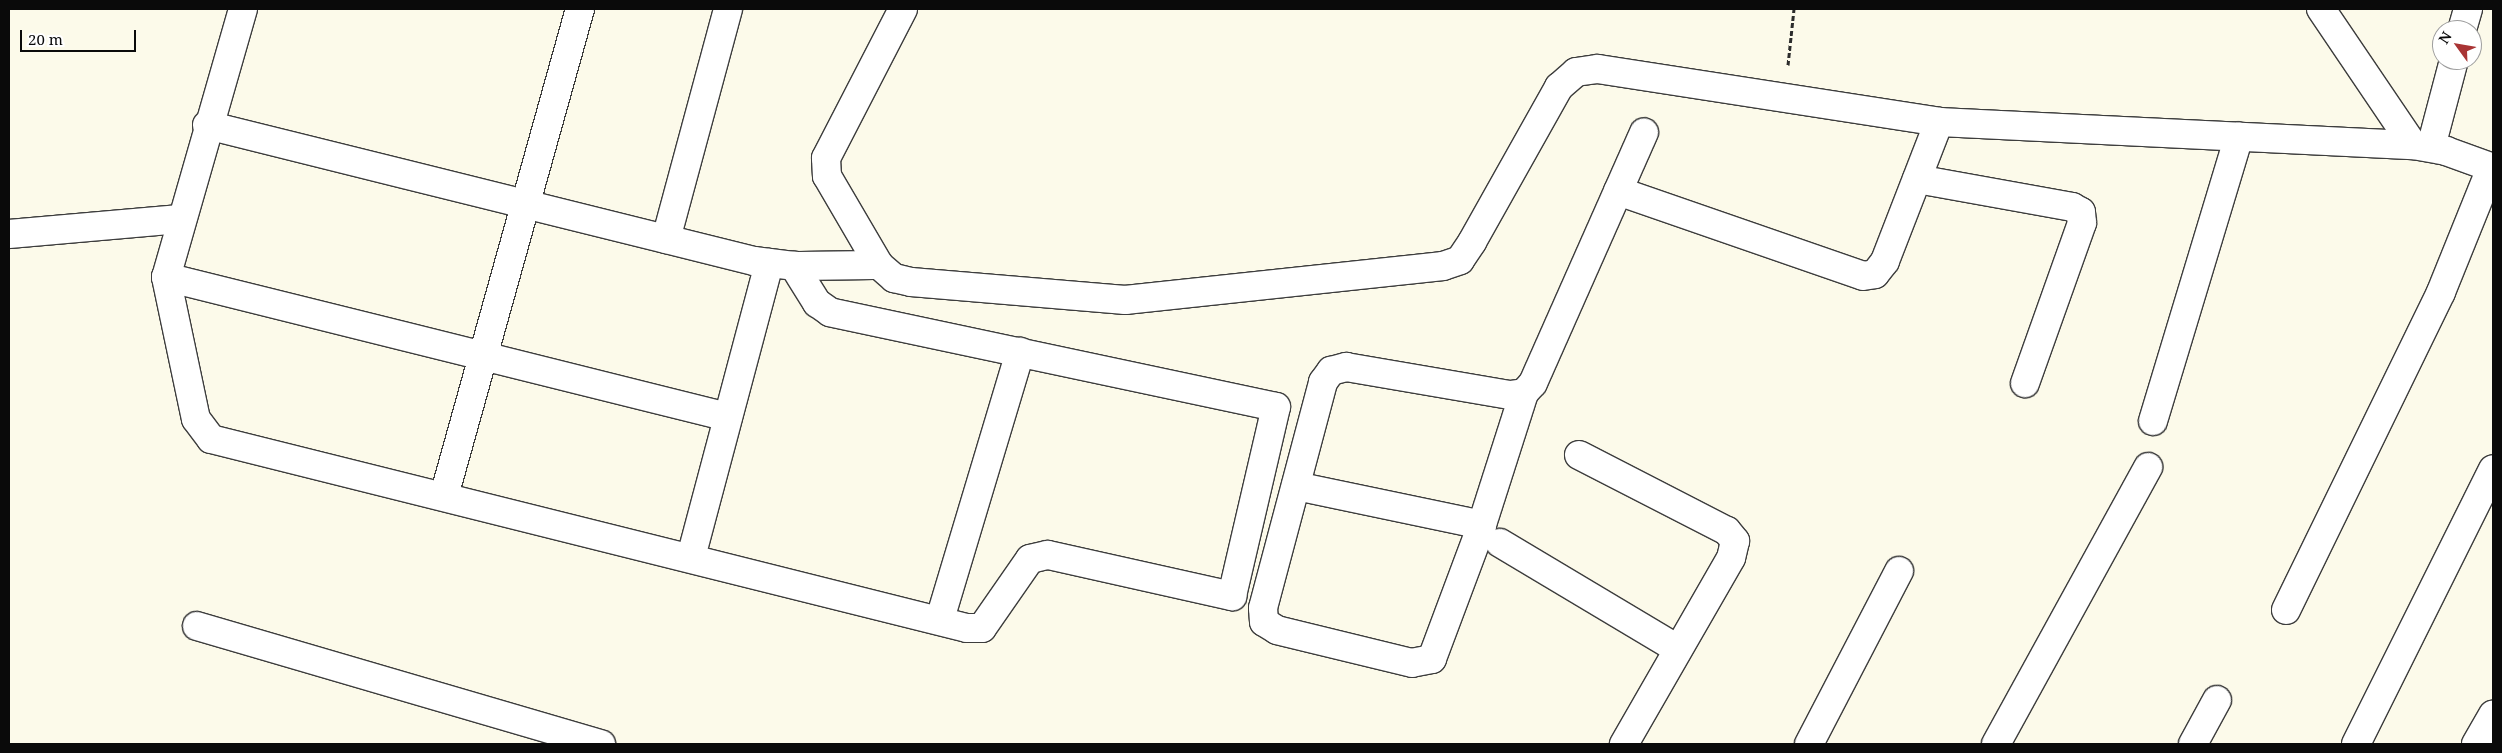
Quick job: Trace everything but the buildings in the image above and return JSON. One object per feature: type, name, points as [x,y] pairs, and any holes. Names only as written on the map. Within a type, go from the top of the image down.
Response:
[{"type":"street","points":[[243,9],[207,125],[180,219],[166,277],[196,419],[211,439],[982,628],[1030,558],[1048,556],[1232,596],[1276,408],[830,312],[817,303],[781,264]]},
{"type":"street","points":[[444,496],[580,9]]},
{"type":"street","points":[[666,239],[728,9]]},
{"type":"street","points":[[904,9],[826,158],[827,176],[880,265],[894,278],[911,282],[1126,300],[1444,266],[1460,260],[1472,242],[1559,87],[1576,72],[1598,68],[1939,122],[2422,146],[2492,168],[2441,292],[2286,610]]},
{"type":"street","points":[[2321,9],[2422,146]]},
{"type":"street","points":[[2422,146],[2450,70]]},
{"type":"street","points":[[1618,191],[1863,276],[1875,274],[1886,261],[1939,122]]},
{"type":"street","points":[[207,125],[666,239],[781,264],[880,265]]},
{"type":"street","points":[[1524,393],[1510,395],[1346,367],[1331,371],[1323,382],[1264,608],[1264,622],[1277,630],[1412,663],[1427,663],[1438,648],[1491,534],[1524,393],[1533,383],[1644,132]]},
{"type":"street","points":[[2153,422],[2239,137]]},
{"type":"street","points":[[1918,179],[2072,207],[2081,212],[2082,223],[2025,383]]},
{"type":"street","points":[[9,234],[180,219]]},
{"type":"street","points":[[691,557],[728,416],[781,264]]},
{"type":"street","points":[[166,277],[485,354],[728,416]]},
{"type":"street","points":[[940,619],[1020,352]]},
{"type":"street","points":[[1579,455],[1727,531],[1735,541],[1731,558],[1624,744]]},
{"type":"street","points":[[1996,744],[2148,467]]},
{"type":"street","points":[[2356,744],[2493,469]]},
{"type":"street","points":[[1296,486],[1491,534],[1678,649]]},
{"type":"street","points":[[1809,744],[1899,571]]},
{"type":"street","points":[[197,626],[601,744]]},
{"type":"street","points":[[2193,744],[2217,700]]},
{"type":"street","points":[[2476,744],[2493,714]]},
{"type":"path","points":[[1784,98],[1794,9]]}]
